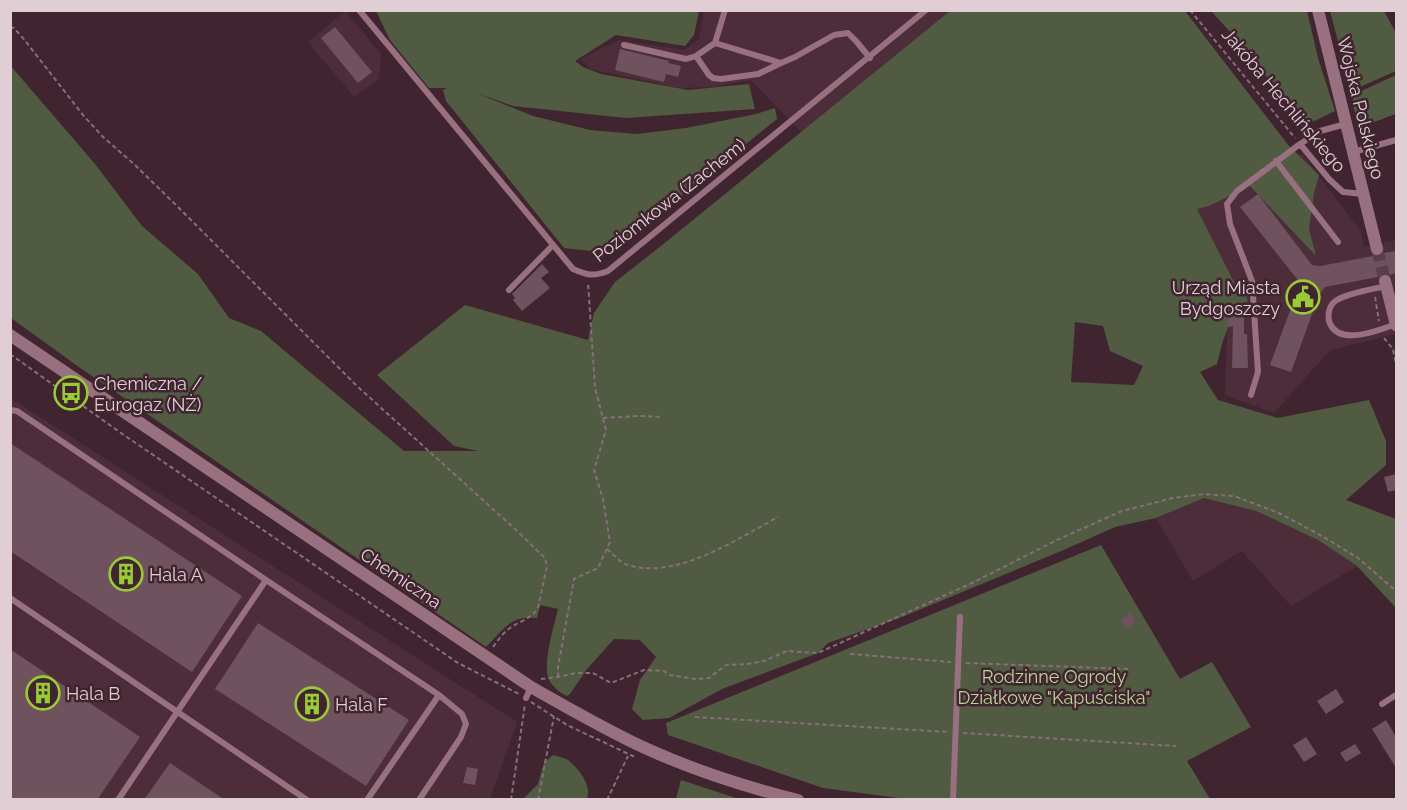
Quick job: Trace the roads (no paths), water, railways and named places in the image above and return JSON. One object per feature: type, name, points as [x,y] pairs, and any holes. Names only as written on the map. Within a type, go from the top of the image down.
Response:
[{"type":"street","name":"Wojska Polskiego","points":[[1318,10],[1377,249]]},
{"type":"street","points":[[1386,283],[1396,324]]},
{"type":"street","name":"Chemiczna","points":[[10,335],[486,657],[528,693],[684,764],[798,800]]},
{"type":"lane","name":"Poziomkowa (Zachem)","points":[[359,10],[573,269],[596,275],[608,271],[926,10]]},
{"type":"lane","points":[[624,45],[686,59],[696,56],[715,43],[725,10]]},
{"type":"lane","points":[[696,56],[713,78],[758,74],[834,35],[848,33],[870,58]]},
{"type":"lane","points":[[715,43],[781,63]]},
{"type":"lane","points":[[1251,395],[1258,372],[1252,281],[1230,224],[1227,204],[1237,191],[1300,144],[1320,131],[1346,123]]},
{"type":"lane","points":[[1353,152],[1396,140]]},
{"type":"lane","name":"Jakóba Hechlińskiego","points":[[1300,144],[1343,192],[1364,194]]},
{"type":"lane","points":[[1276,161],[1338,242]]},
{"type":"lane","points":[[509,290],[553,245]]},
{"type":"lane","points":[[1386,283],[1340,298],[1331,304],[1328,315],[1331,327],[1339,334],[1352,336],[1382,330],[1396,324]]},
{"type":"lane","points":[[10,410],[17,411],[439,695],[462,714],[466,724],[461,737],[419,800]]},
{"type":"lane","points":[[118,800],[266,580]]},
{"type":"lane","points":[[10,598],[307,800]]},
{"type":"lane","points":[[953,800],[960,616]]},
{"type":"lane","points":[[367,800],[439,695]]},
{"type":"lane","points":[[1382,704],[1396,695]]},
{"type":"tunnel","points":[[1377,249],[1385,281]]},
{"type":"place","name":"Urząd Miasta Bydgoszczy","points":[[1303,297]]},
{"type":"place","name":"Chemiczna / Eurogaz (NŻ)","points":[[71,393]]},
{"type":"place","name":"Hala A","points":[[126,574]]},
{"type":"place","name":"Hala B","points":[[43,693]]},
{"type":"place","name":"Hala F","points":[[312,704]]},
{"type":"park label","name":"Rodzinne Ogrody Działkowe \"Kapuściska\"","points":[[1054,686]]}]
